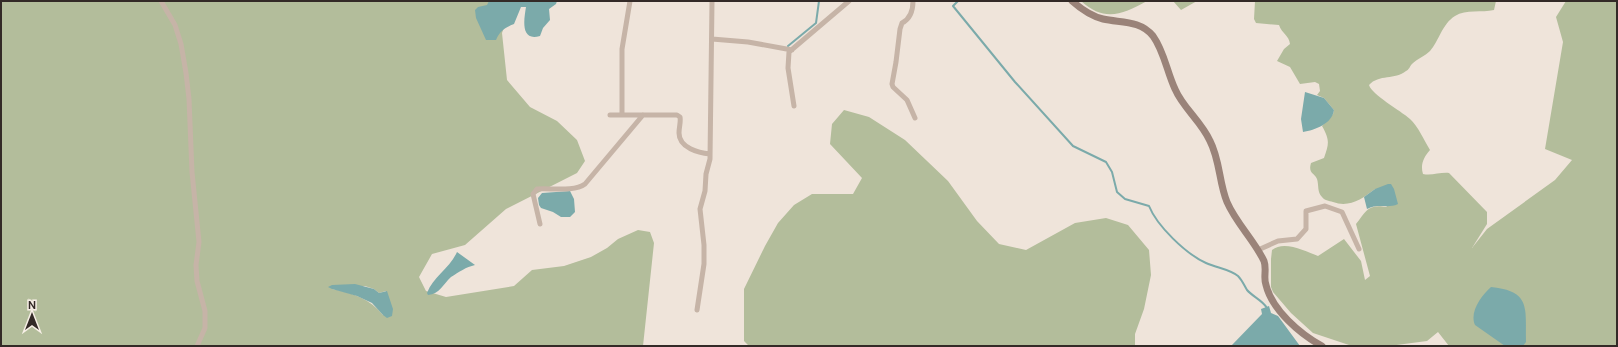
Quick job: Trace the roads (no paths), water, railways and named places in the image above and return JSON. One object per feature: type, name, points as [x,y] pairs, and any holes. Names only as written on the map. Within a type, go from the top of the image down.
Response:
[{"type":"main road","points":[[1072,1],[1084,11],[1102,19],[1135,23],[1148,30],[1158,44],[1175,90],[1198,120],[1211,142],[1222,189],[1228,204],[1258,250],[1265,264],[1265,284],[1269,296],[1285,317],[1308,339],[1322,346]]},
{"type":"street","points":[[161,1],[175,25],[182,44],[189,99],[192,172],[199,242],[196,265],[197,280],[205,311],[205,328],[197,346]]},
{"type":"street","points":[[622,115],[622,48],[630,1]]},
{"type":"street","points":[[697,310],[704,264],[704,245],[700,209],[705,191],[706,174],[710,154],[712,1]]},
{"type":"street","points":[[794,106],[788,68],[788,57],[792,50],[849,1]]},
{"type":"street","points":[[913,1],[912,12],[907,21],[902,23],[900,30],[892,84],[910,106],[915,118]]},
{"type":"street","points":[[712,38],[748,42],[792,50]]},
{"type":"street","points":[[610,115],[677,115],[680,117],[679,134],[682,141],[690,149],[696,152],[710,154]]},
{"type":"street","points":[[540,224],[532,194],[534,191],[537,189],[574,189],[586,184],[642,115]]},
{"type":"street","points":[[1258,250],[1278,241],[1297,239],[1306,229],[1306,212],[1325,206],[1342,212],[1359,249]]},
{"type":"water","points":[[489,1],[557,1],[556,4],[549,9],[550,20],[543,28],[540,36],[529,36],[526,33],[524,23],[526,7],[521,7],[514,24],[503,30],[496,40],[486,40],[476,18],[475,10],[478,7],[487,5]]},
{"type":"water","points":[[1305,92],[1324,98],[1334,110],[1330,119],[1322,126],[1303,132],[1301,119]]},
{"type":"water","points":[[1391,184],[1394,189],[1398,204],[1390,206],[1375,206],[1367,209],[1364,197],[1375,189]]},
{"type":"water","points":[[570,191],[574,199],[575,212],[570,217],[561,217],[553,212],[541,208],[539,205],[538,198],[542,193]]},
{"type":"water","points":[[457,252],[475,265],[466,268],[451,277],[436,293],[428,295],[427,293],[433,282],[454,258]]},
{"type":"water","points":[[355,284],[374,289],[379,293],[387,291],[393,309],[392,316],[387,318],[372,303],[357,296],[328,287],[332,285]]},
{"type":"water","points":[[1491,287],[1504,289],[1514,293],[1520,297],[1524,304],[1526,342],[1523,346],[1505,346],[1475,325],[1474,315],[1477,304]]},
{"type":"water","points":[[1269,306],[1271,313],[1278,316],[1300,346],[1231,346],[1262,314],[1261,309]]},
{"type":"waterway","points":[[788,46],[816,23],[819,1]]},
{"type":"waterway","points":[[958,1],[953,6],[1015,82],[1073,146],[1106,162],[1112,172],[1117,192],[1125,199],[1149,206],[1158,222],[1181,246],[1198,259],[1238,276],[1247,290],[1267,308]]}]
